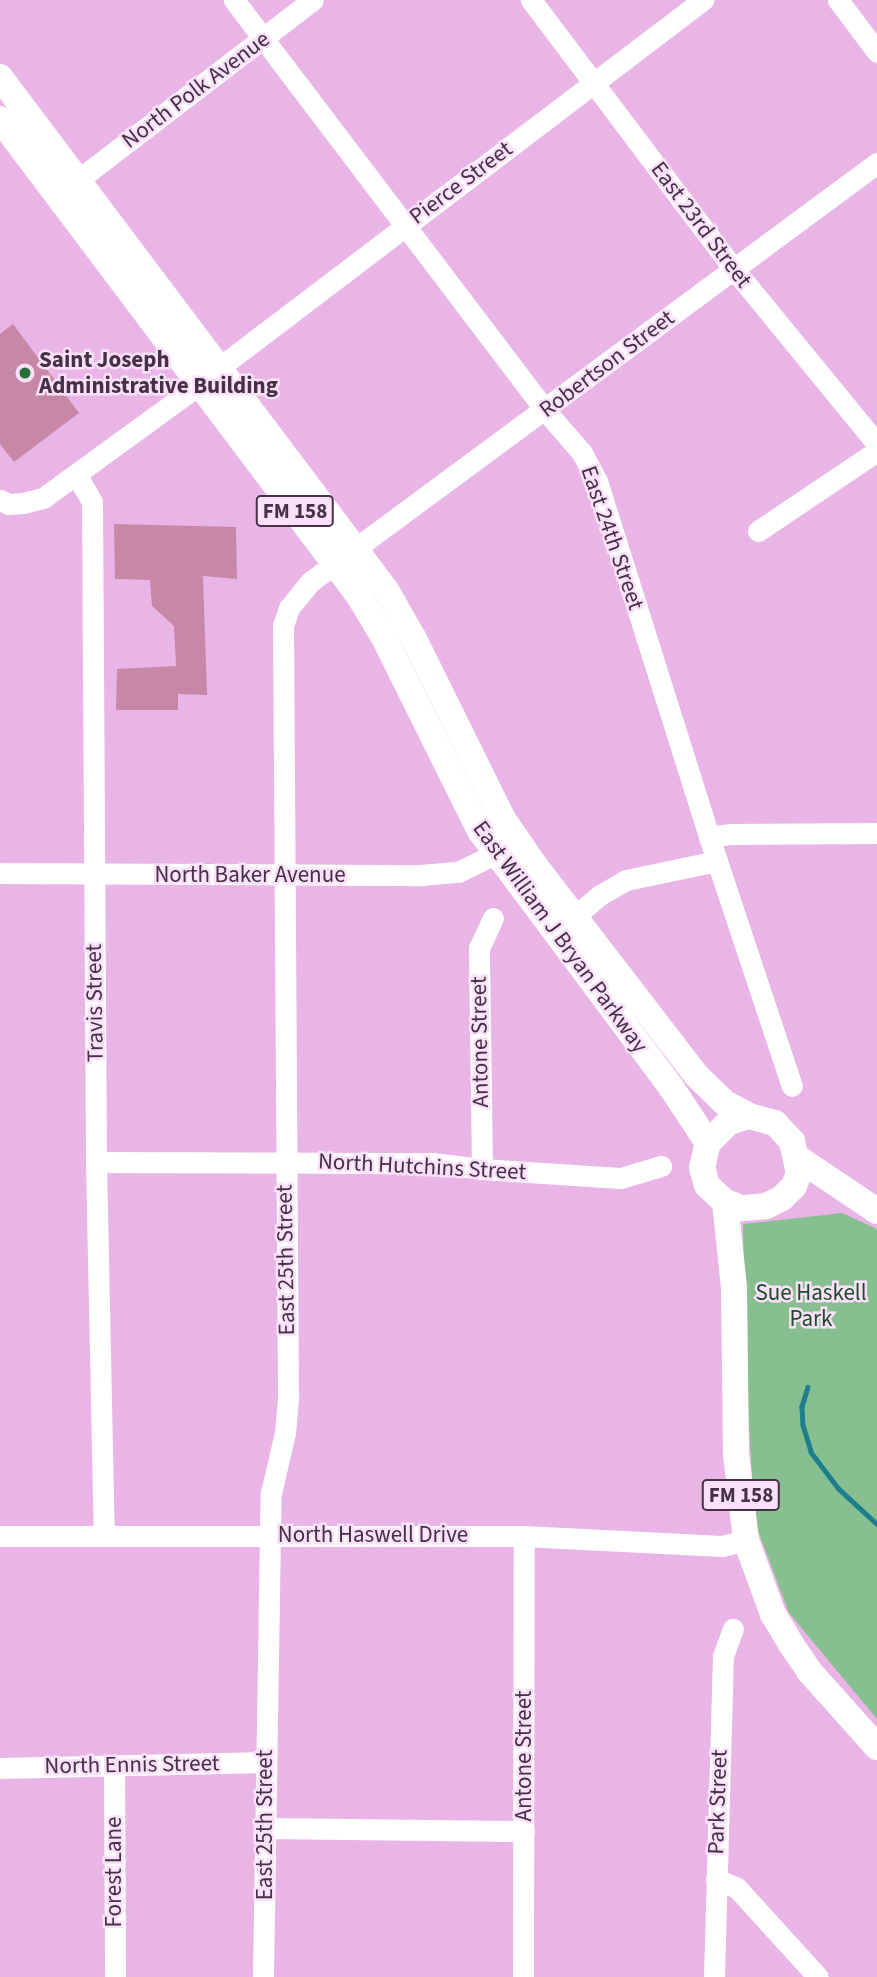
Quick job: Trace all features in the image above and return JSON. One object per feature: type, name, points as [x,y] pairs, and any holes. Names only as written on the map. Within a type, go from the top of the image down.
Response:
[{"type":"main road","name":"East William J Bryan Parkway","points":[[0,77],[78,180],[210,375]]},
{"type":"main road","name":"East William J Bryan Parkway","points":[[0,119],[210,375],[346,556],[401,613],[503,819],[696,1075],[725,1103],[749,1116],[764,1118],[780,1127],[792,1142],[797,1158],[877,1211]]},
{"type":"main road","name":"East William J Bryan Parkway","points":[[346,556],[465,806],[495,854],[671,1087],[708,1143]]},
{"type":"main road","points":[[749,1116],[729,1122],[708,1143],[702,1160],[704,1177],[712,1191],[725,1202],[749,1209],[776,1202],[794,1186],[799,1172],[797,1158]]},
{"type":"main road","name":"FM 158","points":[[725,1202],[734,1288],[736,1454],[746,1540],[773,1614],[791,1644],[809,1671],[873,1736]]},
{"type":"street","name":"East 24th Street","points":[[234,0],[545,410],[582,453],[597,481],[709,837],[792,1086]]},
{"type":"street","name":"North Polk Avenue","points":[[78,180],[313,0]]},
{"type":"street","name":"East 23rd Street","points":[[531,0],[733,268],[877,444]]},
{"type":"street","name":"Pierce Street","points":[[0,500],[16,504],[43,498],[210,375],[703,0]]},
{"type":"street","points":[[838,0],[877,52]]},
{"type":"street","name":"Robertson Street","points":[[346,556],[877,163]]},
{"type":"street","points":[[758,531],[877,451]]},
{"type":"street","name":"Travis Street","points":[[76,474],[92,502],[96,1162],[104,1535]]},
{"type":"street","name":"East 25th Street","points":[[263,1977],[266,1828],[264,1762],[271,1493],[285,1433],[288,1396],[284,1161],[286,875],[283,626],[289,608],[298,595],[310,582],[346,556]]},
{"type":"street","points":[[709,837],[731,834],[877,833]]},
{"type":"street","name":"North Baker Avenue","points":[[0,873],[421,875],[458,872],[495,854]]},
{"type":"street","points":[[575,916],[600,895],[626,880],[717,861]]},
{"type":"street","name":"Antone Street","points":[[482,1169],[479,948],[493,918]]},
{"type":"street","name":"North Hutchins Street","points":[[96,1162],[432,1163],[621,1178],[661,1166]]},
{"type":"street","name":"North Haswell Drive","points":[[0,1536],[524,1536],[722,1546],[746,1540]]},
{"type":"street","name":"Antone Street","points":[[523,1977],[524,1536]]},
{"type":"street","name":"Park Street","points":[[713,1977],[723,1656],[733,1629]]},
{"type":"street","name":"North Ennis Street","points":[[0,1768],[264,1762]]},
{"type":"street","name":"Forest Lane","points":[[114,1766],[115,1977]]},
{"type":"street","points":[[266,1828],[524,1830]]},
{"type":"street","points":[[716,1879],[737,1888],[818,1977]]},
{"type":"green space","name":"Sue Haskell Park","points":[[842,1213],[877,1229],[877,1719],[789,1613],[755,1523],[746,1377],[743,1224]]},
{"type":"building","name":"Saint Joseph Administrative Building","points":[[13,324],[79,413],[14,462],[0,444],[0,334]]},
{"type":"building","points":[[114,524],[236,527],[237,579],[203,576],[207,695],[178,694],[178,710],[116,710],[117,669],[176,666],[174,626],[152,606],[150,580],[115,579]]},
{"type":"waterway","points":[[808,1387],[802,1407],[803,1425],[811,1452],[839,1489],[877,1524]]},
{"type":"place","name":"Saint Joseph Administrative Building","points":[[25,373]]}]
